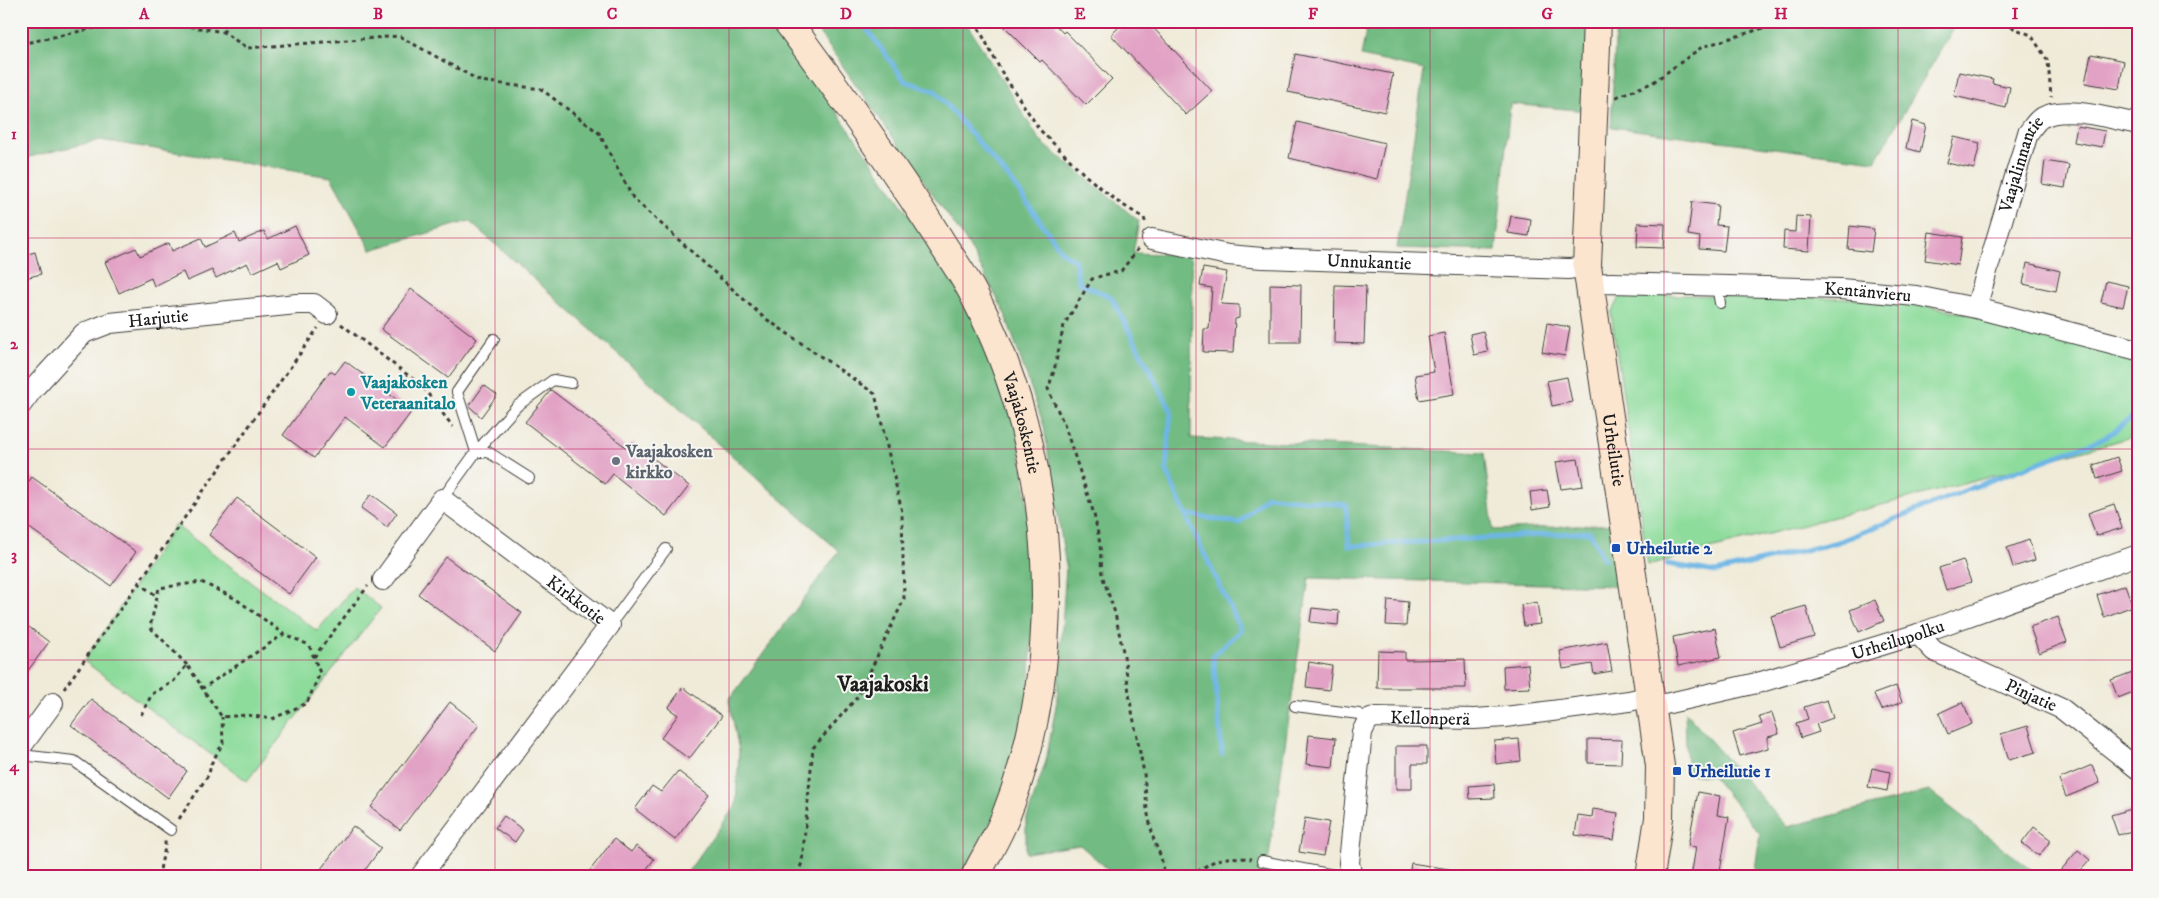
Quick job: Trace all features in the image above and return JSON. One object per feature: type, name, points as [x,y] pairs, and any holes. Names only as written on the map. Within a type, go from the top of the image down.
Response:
[{"type":"main road","name":"Vaajakoskentie","points":[[787,21],[880,148],[975,296],[1008,368],[1027,431],[1039,501],[1044,561],[1045,629],[1038,700],[1026,753],[1004,819],[975,877]]},
{"type":"main road","name":"Urheilutie","points":[[1597,21],[1589,275],[1660,766],[1659,818],[1650,877]]},
{"type":"street","name":"Vaajalinnantie","points":[[1976,308],[2028,133],[2039,119],[2053,112],[2073,112],[2138,124]]},
{"type":"street","name":"Unnukantie","points":[[1152,239],[1228,255],[1262,258],[1569,269],[1589,275]]},
{"type":"street","name":"Kentänvieru","points":[[1589,275],[1612,283],[1718,294],[1841,289],[1916,296],[1976,308],[2138,350]]},
{"type":"street","name":"Harjutie","points":[[21,405],[33,388],[84,333],[110,324],[297,304],[314,304],[327,314]]},
{"type":"street","points":[[374,584],[442,499]]},
{"type":"street","name":"Kirkkotie","points":[[420,877],[610,625],[442,499]]},
{"type":"street","name":"Urheilupolku","points":[[1652,701],[1761,682],[1918,634],[2138,555]]},
{"type":"street","name":"Pinjatie","points":[[1918,634],[1934,650],[2062,709],[2138,769]]},
{"type":"street","name":"Kellonperä","points":[[1351,876],[1349,863],[1362,732],[1368,720],[1376,716],[1474,719],[1505,717],[1629,701],[1652,701]]},
{"type":"street","points":[[21,747],[53,704]]},
{"type":"lane","points":[[476,452],[457,392],[494,339]]},
{"type":"lane","points":[[442,499],[476,452],[518,406],[553,380],[572,383]]},
{"type":"lane","points":[[476,452],[488,452],[528,478]]},
{"type":"lane","points":[[610,625],[666,549]]},
{"type":"lane","points":[[1295,706],[1359,714],[1368,720]]},
{"type":"lane","points":[[21,755],[74,761],[171,830]]},
{"type":"lane","points":[[1262,860],[1338,876],[1351,876]]},
{"type":"path","points":[[21,44],[127,21]]},
{"type":"path","points":[[158,21],[222,32],[246,48],[399,36],[480,81],[540,89],[599,132],[633,198],[747,303],[762,316],[875,394],[902,512],[904,598],[859,695],[813,748],[802,862],[798,877]]},
{"type":"path","points":[[222,32],[232,21]]},
{"type":"path","points":[[976,21],[1002,71],[1040,130],[1086,176],[1118,202],[1144,218],[1152,239],[1137,250],[1121,271],[1104,274],[1092,279],[1064,325],[1048,389],[1064,424],[1094,514],[1100,544],[1102,575],[1115,613],[1125,661],[1130,701],[1144,773],[1147,810],[1165,877]]},
{"type":"path","points":[[1615,97],[1652,83],[1702,47],[1786,21]]},
{"type":"path","points":[[1824,21],[1840,26],[1915,21]]},
{"type":"path","points":[[1996,21],[2031,35],[2048,61],[2053,112]]},
{"type":"path","points":[[53,704],[327,314],[422,386],[459,434],[476,452]]},
{"type":"path","points":[[138,582],[157,596]]},
{"type":"path","points":[[162,877],[159,868],[166,848],[165,838],[209,774],[211,764],[223,743],[222,717],[187,665],[150,627],[160,588],[201,582],[236,599],[284,634],[309,645],[320,673],[307,703],[272,719],[246,715],[222,717]]},
{"type":"path","points":[[314,657],[374,584]]},
{"type":"path","points":[[200,685],[203,688],[284,634]]},
{"type":"path","points":[[141,715],[152,694],[173,682],[187,665]]},
{"type":"path","points":[[1191,877],[1207,863],[1232,856],[1262,860]]},
{"type":"path","points":[[2135,877],[2138,874]]},
{"type":"green space","points":[[21,21],[773,21],[967,298],[1018,433],[1035,563],[1029,698],[995,814],[961,877],[684,877],[736,805],[739,751],[729,700],[839,551],[469,221],[371,250],[331,177],[100,140],[21,159]]},
{"type":"green space","points":[[811,21],[965,21],[1040,141],[1139,221],[1133,253],[1187,255],[1192,260],[1191,438],[1484,453],[1493,530],[1617,524],[1621,586],[1309,578],[1266,877],[1117,877],[1080,845],[1026,853],[1026,821],[1046,761],[1057,700],[1066,567],[1044,426],[1004,311],[968,244]]},
{"type":"green space","points":[[1368,21],[1592,21],[1588,111],[1510,104],[1496,251],[1397,248],[1424,70],[1361,56]]},
{"type":"green space","points":[[1616,21],[1958,21],[1875,161],[1611,127]]},
{"type":"green space","points":[[1621,294],[1845,298],[1914,303],[1976,316],[2138,359],[2138,435],[1971,482],[1648,565],[1611,313]]},
{"type":"green space","points":[[175,525],[317,631],[354,587],[381,608],[247,781],[84,661]]},
{"type":"green space","points":[[1685,712],[1787,827],[1929,791],[2041,877],[1754,877],[1760,834],[1712,776],[1687,774]]},
{"type":"building","points":[[999,21],[1052,21],[1063,33],[1065,31],[1112,79],[1086,105],[1042,60],[1040,62]]},
{"type":"building","points":[[1125,21],[1147,21],[1212,91],[1186,115],[1111,35]]},
{"type":"building","points":[[1295,54],[1393,74],[1385,112],[1288,92]]},
{"type":"building","points":[[2091,54],[2124,61],[2119,89],[2085,83]]},
{"type":"building","points":[[1959,72],[1993,79],[1992,83],[2010,87],[2006,108],[1954,96]]},
{"type":"building","points":[[1912,121],[1926,125],[1920,152],[1906,148]]},
{"type":"building","points":[[1297,122],[1385,143],[1377,179],[1289,158]]},
{"type":"building","points":[[2077,126],[2105,131],[2102,147],[2074,142]]},
{"type":"building","points":[[1954,137],[1980,143],[1974,169],[1947,163]]},
{"type":"building","points":[[2045,161],[2069,165],[2065,188],[2042,184]]},
{"type":"building","points":[[1692,202],[1718,205],[1716,225],[1727,226],[1724,251],[1699,249],[1700,237],[1688,235]]},
{"type":"building","points":[[1511,216],[1531,219],[1529,236],[1508,233]]},
{"type":"building","points":[[1796,216],[1811,217],[1809,251],[1783,249],[1784,231],[1795,232]]},
{"type":"building","points":[[1638,223],[1665,224],[1664,248],[1637,247]]},
{"type":"building","points":[[295,226],[309,255],[281,268],[278,261],[252,273],[247,263],[216,278],[212,270],[187,281],[183,272],[154,286],[151,278],[119,293],[105,262],[136,248],[140,256],[169,243],[172,251],[201,238],[205,247],[235,233],[239,242],[264,231],[268,239]]},
{"type":"building","points":[[1850,226],[1874,229],[1871,252],[1848,249]]},
{"type":"building","points":[[1929,232],[1962,237],[1958,265],[1925,260]]},
{"type":"building","points":[[35,252],[41,274],[21,279],[21,256]]},
{"type":"building","points":[[2027,263],[2060,271],[2056,291],[2023,284]]},
{"type":"building","points":[[1203,268],[1227,272],[1221,304],[1239,305],[1239,318],[1235,319],[1233,353],[1203,352],[1204,329],[1209,329],[1212,288],[1200,286]]},
{"type":"building","points":[[2106,281],[2128,286],[2123,307],[2101,302]]},
{"type":"building","points":[[1270,284],[1301,285],[1300,342],[1270,342]]},
{"type":"building","points":[[1335,285],[1366,286],[1364,344],[1334,343]]},
{"type":"building","points":[[411,289],[477,339],[448,378],[381,329]]},
{"type":"building","points":[[1547,323],[1570,327],[1565,356],[1542,352]]},
{"type":"building","points":[[1483,331],[1488,352],[1474,355],[1470,334]]},
{"type":"building","points":[[1444,333],[1454,394],[1419,400],[1415,375],[1434,372],[1428,336]]},
{"type":"building","name":"Vaajakosken Veteraanitalo","points":[[345,361],[412,411],[385,447],[345,417],[314,458],[283,435],[330,371],[335,374]]},
{"type":"building","points":[[1567,377],[1572,402],[1552,406],[1547,381]]},
{"type":"building","points":[[484,385],[497,395],[481,417],[469,406]]},
{"type":"building","name":"Vaajakosken kirkko","points":[[551,390],[627,448],[632,442],[689,486],[666,516],[613,474],[605,484],[525,422]]},
{"type":"building","points":[[2117,457],[2122,471],[2097,479],[2093,465]]},
{"type":"building","points":[[1578,459],[1583,486],[1561,489],[1556,462]]},
{"type":"building","points":[[32,477],[136,552],[111,586],[21,522],[21,492]]},
{"type":"building","points":[[1547,490],[1550,507],[1532,510],[1530,492]]},
{"type":"building","points":[[371,494],[397,513],[387,527],[361,508]]},
{"type":"building","points":[[237,498],[316,557],[289,594],[209,535]]},
{"type":"building","points":[[2114,504],[2122,528],[2096,536],[2088,513]]},
{"type":"building","points":[[2029,540],[2035,560],[2013,567],[2007,548]]},
{"type":"building","points":[[446,557],[522,613],[495,651],[418,594]]},
{"type":"building","points":[[1963,560],[1971,582],[1946,590],[1939,568]]},
{"type":"building","points":[[2125,585],[2133,606],[2104,617],[2097,595]]},
{"type":"building","points":[[1388,600],[1408,602],[1406,626],[1386,625]]},
{"type":"building","points":[[1875,600],[1884,621],[1859,632],[1850,610]]},
{"type":"building","points":[[1537,602],[1540,624],[1524,626],[1521,605]]},
{"type":"building","points":[[1806,606],[1814,637],[1780,647],[1771,616]]},
{"type":"building","points":[[1312,608],[1339,611],[1338,625],[1310,622]]},
{"type":"building","points":[[2058,617],[2067,642],[2039,653],[2030,627]]},
{"type":"building","points":[[21,621],[49,642],[21,680]]},
{"type":"building","points":[[1715,628],[1721,657],[1678,666],[1673,637]]},
{"type":"building","points":[[1607,642],[1612,671],[1594,674],[1592,664],[1563,669],[1560,651]]},
{"type":"building","points":[[1378,651],[1405,652],[1405,660],[1465,659],[1466,688],[1377,688]]},
{"type":"building","points":[[1309,662],[1332,666],[1329,690],[1306,687]]},
{"type":"building","points":[[1528,664],[1530,688],[1504,689],[1503,666]]},
{"type":"building","points":[[2138,670],[2138,690],[2118,698],[2111,680]]},
{"type":"building","points":[[1896,686],[1902,702],[1881,710],[1874,694]]},
{"type":"building","points":[[683,687],[722,716],[689,759],[661,738],[678,715],[668,708]]},
{"type":"building","points":[[91,699],[187,771],[168,798],[71,725]]},
{"type":"building","points":[[1827,700],[1833,718],[1816,724],[1819,732],[1801,738],[1796,723],[1808,719],[1804,707]]},
{"type":"building","points":[[450,702],[479,725],[400,830],[371,807]]},
{"type":"building","points":[[1963,702],[1972,724],[1948,734],[1939,713]]},
{"type":"building","points":[[1772,713],[1779,734],[1768,737],[1768,748],[1740,756],[1733,733],[1762,724],[1759,717]]},
{"type":"building","points":[[2028,726],[2036,752],[2009,760],[2001,734]]},
{"type":"building","points":[[1309,735],[1336,738],[1333,767],[1306,764]]},
{"type":"building","points":[[1519,739],[1521,761],[1496,764],[1494,741]]},
{"type":"building","points":[[1588,739],[1622,740],[1621,764],[1588,763]]},
{"type":"building","points":[[1396,746],[1427,746],[1427,764],[1412,764],[1412,789],[1396,789]]},
{"type":"building","points":[[2092,765],[2100,783],[2066,797],[2059,779]]},
{"type":"building","points":[[1872,768],[1890,772],[1887,791],[1868,787]]},
{"type":"building","points":[[678,771],[709,795],[675,840],[635,809],[652,786],[661,792]]},
{"type":"building","points":[[1494,784],[1495,798],[1470,799],[1469,786]]},
{"type":"building","points":[[1698,792],[1720,796],[1717,815],[1729,817],[1719,877],[1691,877],[1696,847],[1688,846]]},
{"type":"building","points":[[2138,807],[2138,829],[2118,835],[2111,815]]},
{"type":"building","points":[[1593,809],[1618,813],[1614,840],[1575,835],[1578,815],[1592,817]]},
{"type":"building","points":[[504,816],[523,830],[515,842],[495,828]]},
{"type":"building","points":[[1305,818],[1329,822],[1323,856],[1299,852]]},
{"type":"building","points":[[353,826],[381,848],[360,877],[315,877]]},
{"type":"building","points":[[2034,827],[2051,840],[2039,856],[2022,843]]},
{"type":"building","points":[[614,839],[631,852],[636,846],[654,859],[641,877],[585,877]]},
{"type":"building","points":[[2078,850],[2090,860],[2075,877],[2055,877]]},
{"type":"building","points":[[1411,863],[1449,869],[1449,877],[1409,877]]},
{"type":"waterway","points":[[861,21],[905,81],[935,91],[1013,183],[1062,252],[1075,261],[1079,283],[1111,297],[1171,410],[1166,469],[1185,514],[1239,523],[1267,496],[1346,505],[1349,546],[1590,532],[1604,560]]},
{"type":"waterway","points":[[1667,564],[1716,572],[1838,542],[1989,481],[2105,438],[2138,413]]},
{"type":"waterway","points":[[1185,514],[1241,630],[1213,656],[1222,754]]},
{"type":"place","name":"Vaajakosken Veteraanitalo","points":[[351,392]]},
{"type":"place","name":"Vaajakosken kirkko","points":[[616,461]]},
{"type":"place","name":"Urheilutie 2","points":[[1616,548]]},
{"type":"place","name":"Urheilutie 1","points":[[1677,771]]},
{"type":"district","name":"Vaajakoski","points":[[883,683]]}]
